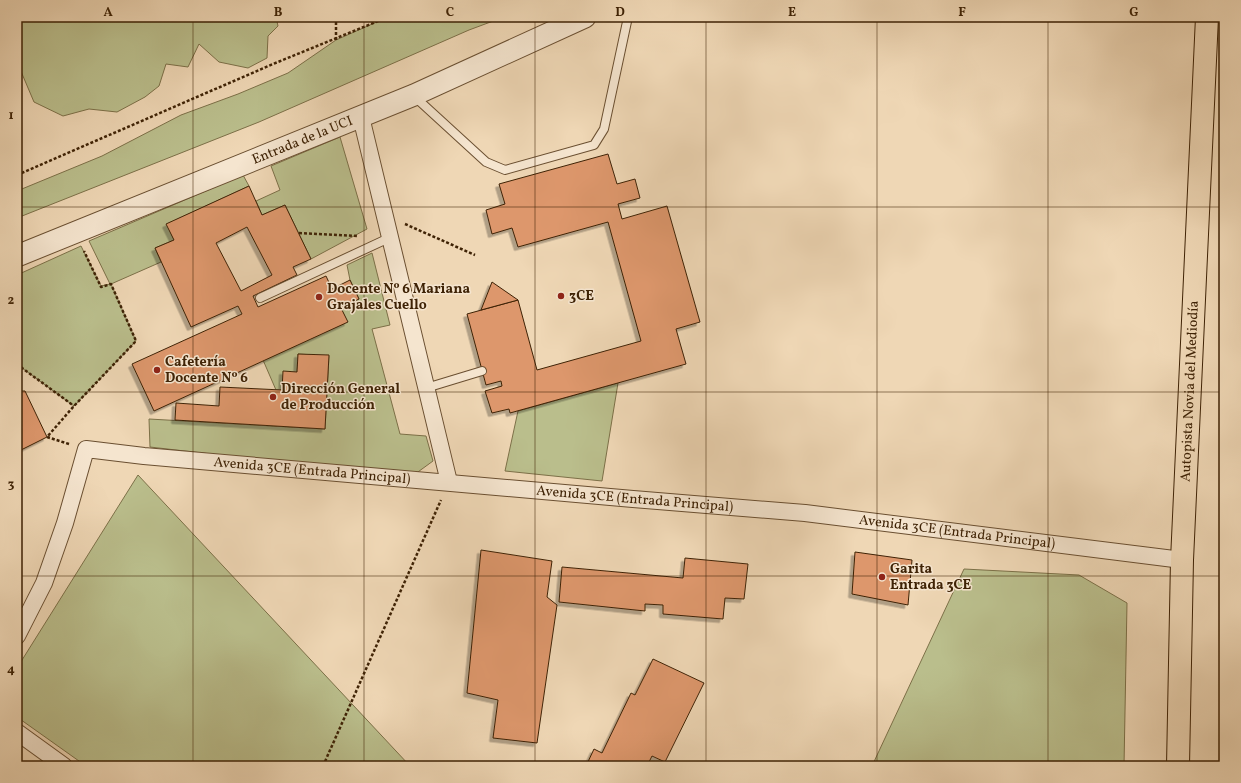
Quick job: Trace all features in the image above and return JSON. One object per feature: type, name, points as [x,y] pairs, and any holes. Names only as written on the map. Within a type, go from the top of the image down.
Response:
[{"type":"highway","name":"Autopista Novia del Mediodía","points":[[1178,766],[1182,560],[1207,17]]},
{"type":"street","name":"Entrada de la UCI","points":[[17,256],[414,96],[585,17]]},
{"type":"street","points":[[361,117],[383,214],[449,482]]},
{"type":"street","name":"Avenida 3CE (Entrada Principal)","points":[[86,449],[144,456],[805,513],[1182,560]]},
{"type":"street","points":[[17,636],[44,583],[65,523],[86,449]]},
{"type":"street","points":[[17,732],[64,766]]},
{"type":"lane","points":[[414,96],[486,162],[505,170],[594,145],[604,129],[628,17]]},
{"type":"lane","points":[[260,298],[389,238]]},
{"type":"lane","points":[[426,388],[482,371]]},
{"type":"path","points":[[336,17],[336,40]]},
{"type":"path","points":[[17,175],[266,67],[336,40],[388,17]]},
{"type":"path","points":[[383,214],[475,255]]},
{"type":"path","points":[[75,233],[101,287],[111,284],[136,341],[74,406],[47,437],[86,449]]},
{"type":"path","points":[[299,233],[389,238]]},
{"type":"path","points":[[17,358],[22,368],[74,406]]},
{"type":"path","points":[[323,766],[449,482]]},
{"type":"green space","points":[[17,17],[276,17],[278,26],[268,36],[267,58],[248,68],[219,62],[199,44],[188,67],[166,64],[159,86],[145,97],[117,112],[89,109],[63,116],[34,102],[17,62]]},
{"type":"green space","points":[[388,17],[504,17],[469,30],[259,122],[17,218],[17,191],[102,156],[181,115],[238,94],[288,73],[336,40]]},
{"type":"green space","points":[[340,137],[367,229],[311,259],[285,205],[262,215],[256,201],[280,190],[271,166]]},
{"type":"green space","points":[[243,175],[249,186],[167,224],[174,240],[155,248],[161,262],[111,284],[136,341],[74,406],[22,368],[17,358],[17,275],[81,246],[101,286],[110,284],[89,241]]},
{"type":"green space","points":[[372,253],[390,325],[372,329],[400,434],[426,436],[433,461],[411,477],[150,447],[149,419],[325,429],[329,356],[298,354],[297,372],[282,390],[276,390],[263,360],[347,322],[341,308],[359,299],[350,280],[347,265]]},
{"type":"green space","points":[[618,383],[602,481],[505,471],[518,411]]},
{"type":"green space","points":[[138,475],[410,766],[86,766],[17,717],[17,668]]},
{"type":"green space","points":[[964,569],[1079,575],[1127,603],[1124,766],[872,766]]},
{"type":"building","points":[[608,154],[617,184],[635,179],[640,198],[618,204],[622,219],[667,206],[700,322],[676,329],[686,364],[510,413],[509,409],[492,413],[485,391],[502,386],[501,381],[486,385],[467,314],[518,300],[537,370],[641,341],[608,222],[518,247],[512,228],[492,234],[486,210],[505,204],[499,184]]},
{"type":"building","name":"Docente Nº 6 Mariana Grajales Cuello","points":[[249,186],[262,215],[285,205],[311,259],[293,267],[297,275],[253,296],[258,307],[326,276],[332,289],[350,280],[359,299],[341,308],[348,322],[154,411],[132,364],[242,314],[238,306],[191,327],[155,248],[174,240],[166,224]],"holes":[[[247,227],[272,275],[241,291],[216,243]]]},
{"type":"building","points":[[492,282],[518,300],[481,310]]},
{"type":"building","name":"Dirección General de Producción","points":[[298,354],[329,355],[325,429],[175,420],[176,403],[219,406],[220,387],[282,390],[283,371],[297,372]]},
{"type":"building","points":[[17,391],[25,391],[47,437],[17,452]]},
{"type":"building","points":[[481,550],[552,561],[547,597],[557,605],[537,743],[493,738],[498,700],[467,693]]},
{"type":"building","name":"Garita Entrada 3CE","points":[[855,552],[912,560],[908,605],[852,594]]},
{"type":"building","points":[[685,558],[748,564],[744,599],[725,598],[723,619],[663,614],[663,605],[645,604],[645,611],[559,602],[562,567],[683,578]]},
{"type":"building","points":[[653,659],[704,683],[665,762],[652,756],[647,766],[586,766],[594,749],[602,753],[631,693],[635,695]]},
{"type":"place","name":"3CE","points":[[561,296]]},
{"type":"place","name":"Docente Nº 6 Mariana Grajales Cuello","points":[[319,297]]},
{"type":"place","name":"Cafetería Docente Nº 6","points":[[157,370]]},
{"type":"place","name":"Dirección General de Producción","points":[[273,397]]},
{"type":"place","name":"Garita Entrada 3CE","points":[[882,577]]}]
